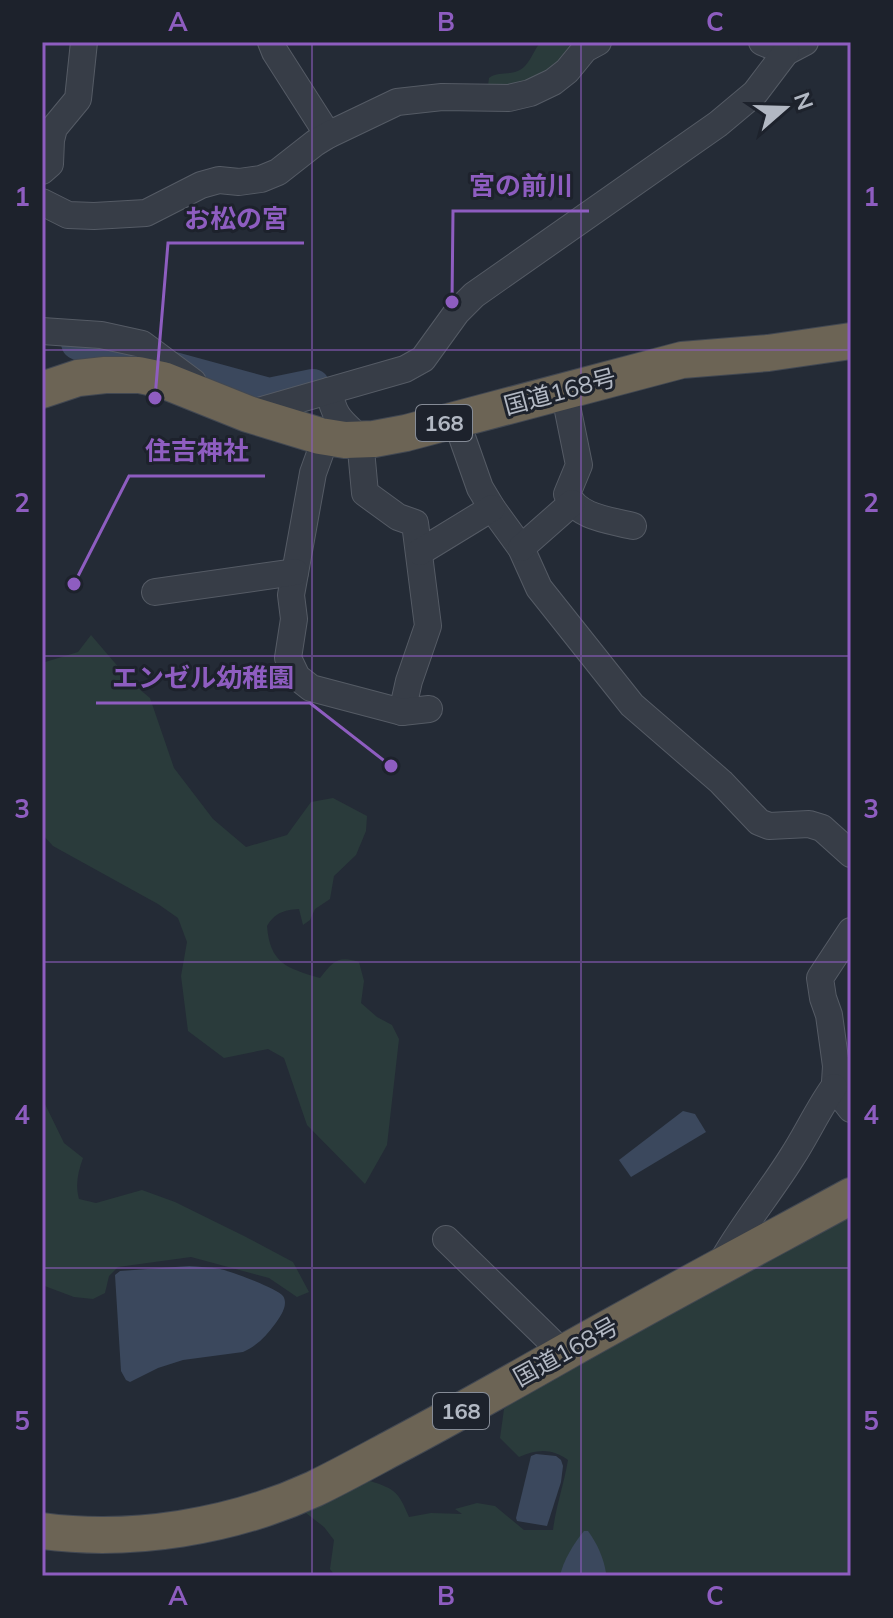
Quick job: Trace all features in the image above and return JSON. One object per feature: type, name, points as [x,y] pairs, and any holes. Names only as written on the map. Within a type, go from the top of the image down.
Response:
[{"type":"highway","name":"国道168号","points":[[42,390],[78,378],[139,375],[163,380],[233,408],[343,438],[406,433],[682,360],[768,353],[851,341]]},
{"type":"highway","name":"国道168号","points":[[42,1531],[68,1535],[192,1527],[259,1510],[313,1489],[434,1426],[851,1196]]},
{"type":"street","points":[[42,171],[50,164],[54,128],[78,99],[84,42]]},
{"type":"street","points":[[271,42],[328,135]]},
{"type":"street","points":[[42,202],[68,215],[146,213],[201,185],[219,180],[239,182],[261,179],[278,172],[328,135],[397,102],[442,97],[509,98],[530,93],[553,82],[585,49],[598,42]]},
{"type":"street","points":[[762,42],[796,47]]},
{"type":"street","points":[[42,331],[101,335],[142,344],[233,408],[329,391],[405,369],[423,359],[457,312],[474,295],[718,124],[755,93],[796,47]]},
{"type":"street","points":[[101,335],[105,375]]},
{"type":"street","points":[[329,391],[343,438],[365,493],[398,517],[415,523],[428,626],[402,712]]},
{"type":"street","points":[[564,391],[579,465],[567,494],[572,503],[585,513],[633,526]]},
{"type":"street","points":[[456,420],[480,488],[521,548],[539,588],[632,705],[721,782],[759,822],[769,826],[809,824],[822,828],[851,854]]},
{"type":"street","points":[[343,438],[313,473],[291,595],[294,619],[288,658],[297,677],[311,688],[402,712],[429,709]]},
{"type":"street","points":[[521,548],[572,503]]},
{"type":"street","points":[[420,552],[492,508]]},
{"type":"street","points":[[155,592],[295,572]]},
{"type":"street","points":[[851,931],[820,978],[835,1055],[834,1084],[851,1109]]},
{"type":"street","points":[[719,1267],[734,1240],[791,1160],[845,1062],[851,1058]]},
{"type":"street","points":[[446,1239],[563,1353]]},
{"type":"shaded area","points":[[541,42],[589,42],[555,75],[487,93],[489,78],[520,70]]},
{"type":"shaded area","points":[[91,635],[132,683],[150,698],[174,768],[213,819],[246,847],[287,835],[311,802],[333,798],[367,816],[366,831],[356,855],[334,876],[330,899],[315,909],[310,920],[303,925],[299,909],[280,913],[267,926],[276,956],[298,971],[320,978],[336,961],[359,962],[364,981],[361,1003],[392,1025],[399,1039],[387,1145],[365,1184],[307,1125],[284,1058],[268,1049],[224,1058],[188,1031],[181,976],[187,942],[178,918],[53,846],[42,834],[42,663],[78,652]]},
{"type":"shaded area","points":[[42,1098],[64,1143],[83,1158],[77,1188],[79,1199],[96,1203],[142,1190],[175,1202],[293,1262],[309,1292],[297,1297],[269,1278],[191,1257],[118,1267],[109,1276],[105,1293],[93,1299],[74,1297],[42,1285]]},
{"type":"shaded area","points":[[848,1219],[851,1224],[851,1576],[335,1576],[330,1569],[334,1540],[324,1527],[306,1513],[370,1481],[396,1493],[409,1517],[431,1513],[462,1514],[455,1509],[477,1503],[495,1506],[524,1530],[553,1530],[568,1460],[544,1451],[519,1457],[500,1438],[504,1409],[552,1371],[836,1221]]},
{"type":"water","points":[[683,1111],[695,1114],[706,1132],[631,1177],[619,1160]]},
{"type":"water","points":[[189,1266],[225,1270],[272,1289],[285,1300],[281,1314],[261,1340],[243,1352],[183,1360],[130,1382],[126,1380],[121,1371],[115,1275],[120,1271]]},
{"type":"water","points":[[531,1456],[556,1456],[563,1466],[547,1526],[517,1521],[516,1518]]},
{"type":"water","points":[[584,1531],[588,1531],[597,1546],[606,1573],[604,1576],[560,1576],[569,1552]]},
{"type":"waterway","points":[[78,343],[116,350],[137,359],[269,395],[313,386]]},
{"type":"place","name":"宮の前川","points":[[452,302]]},
{"type":"place","name":"お松の宮","points":[[155,398]]},
{"type":"place","name":"住吉神社","points":[[74,584]]},
{"type":"place","name":"エンゼル幼稚園","points":[[391,766]]}]
